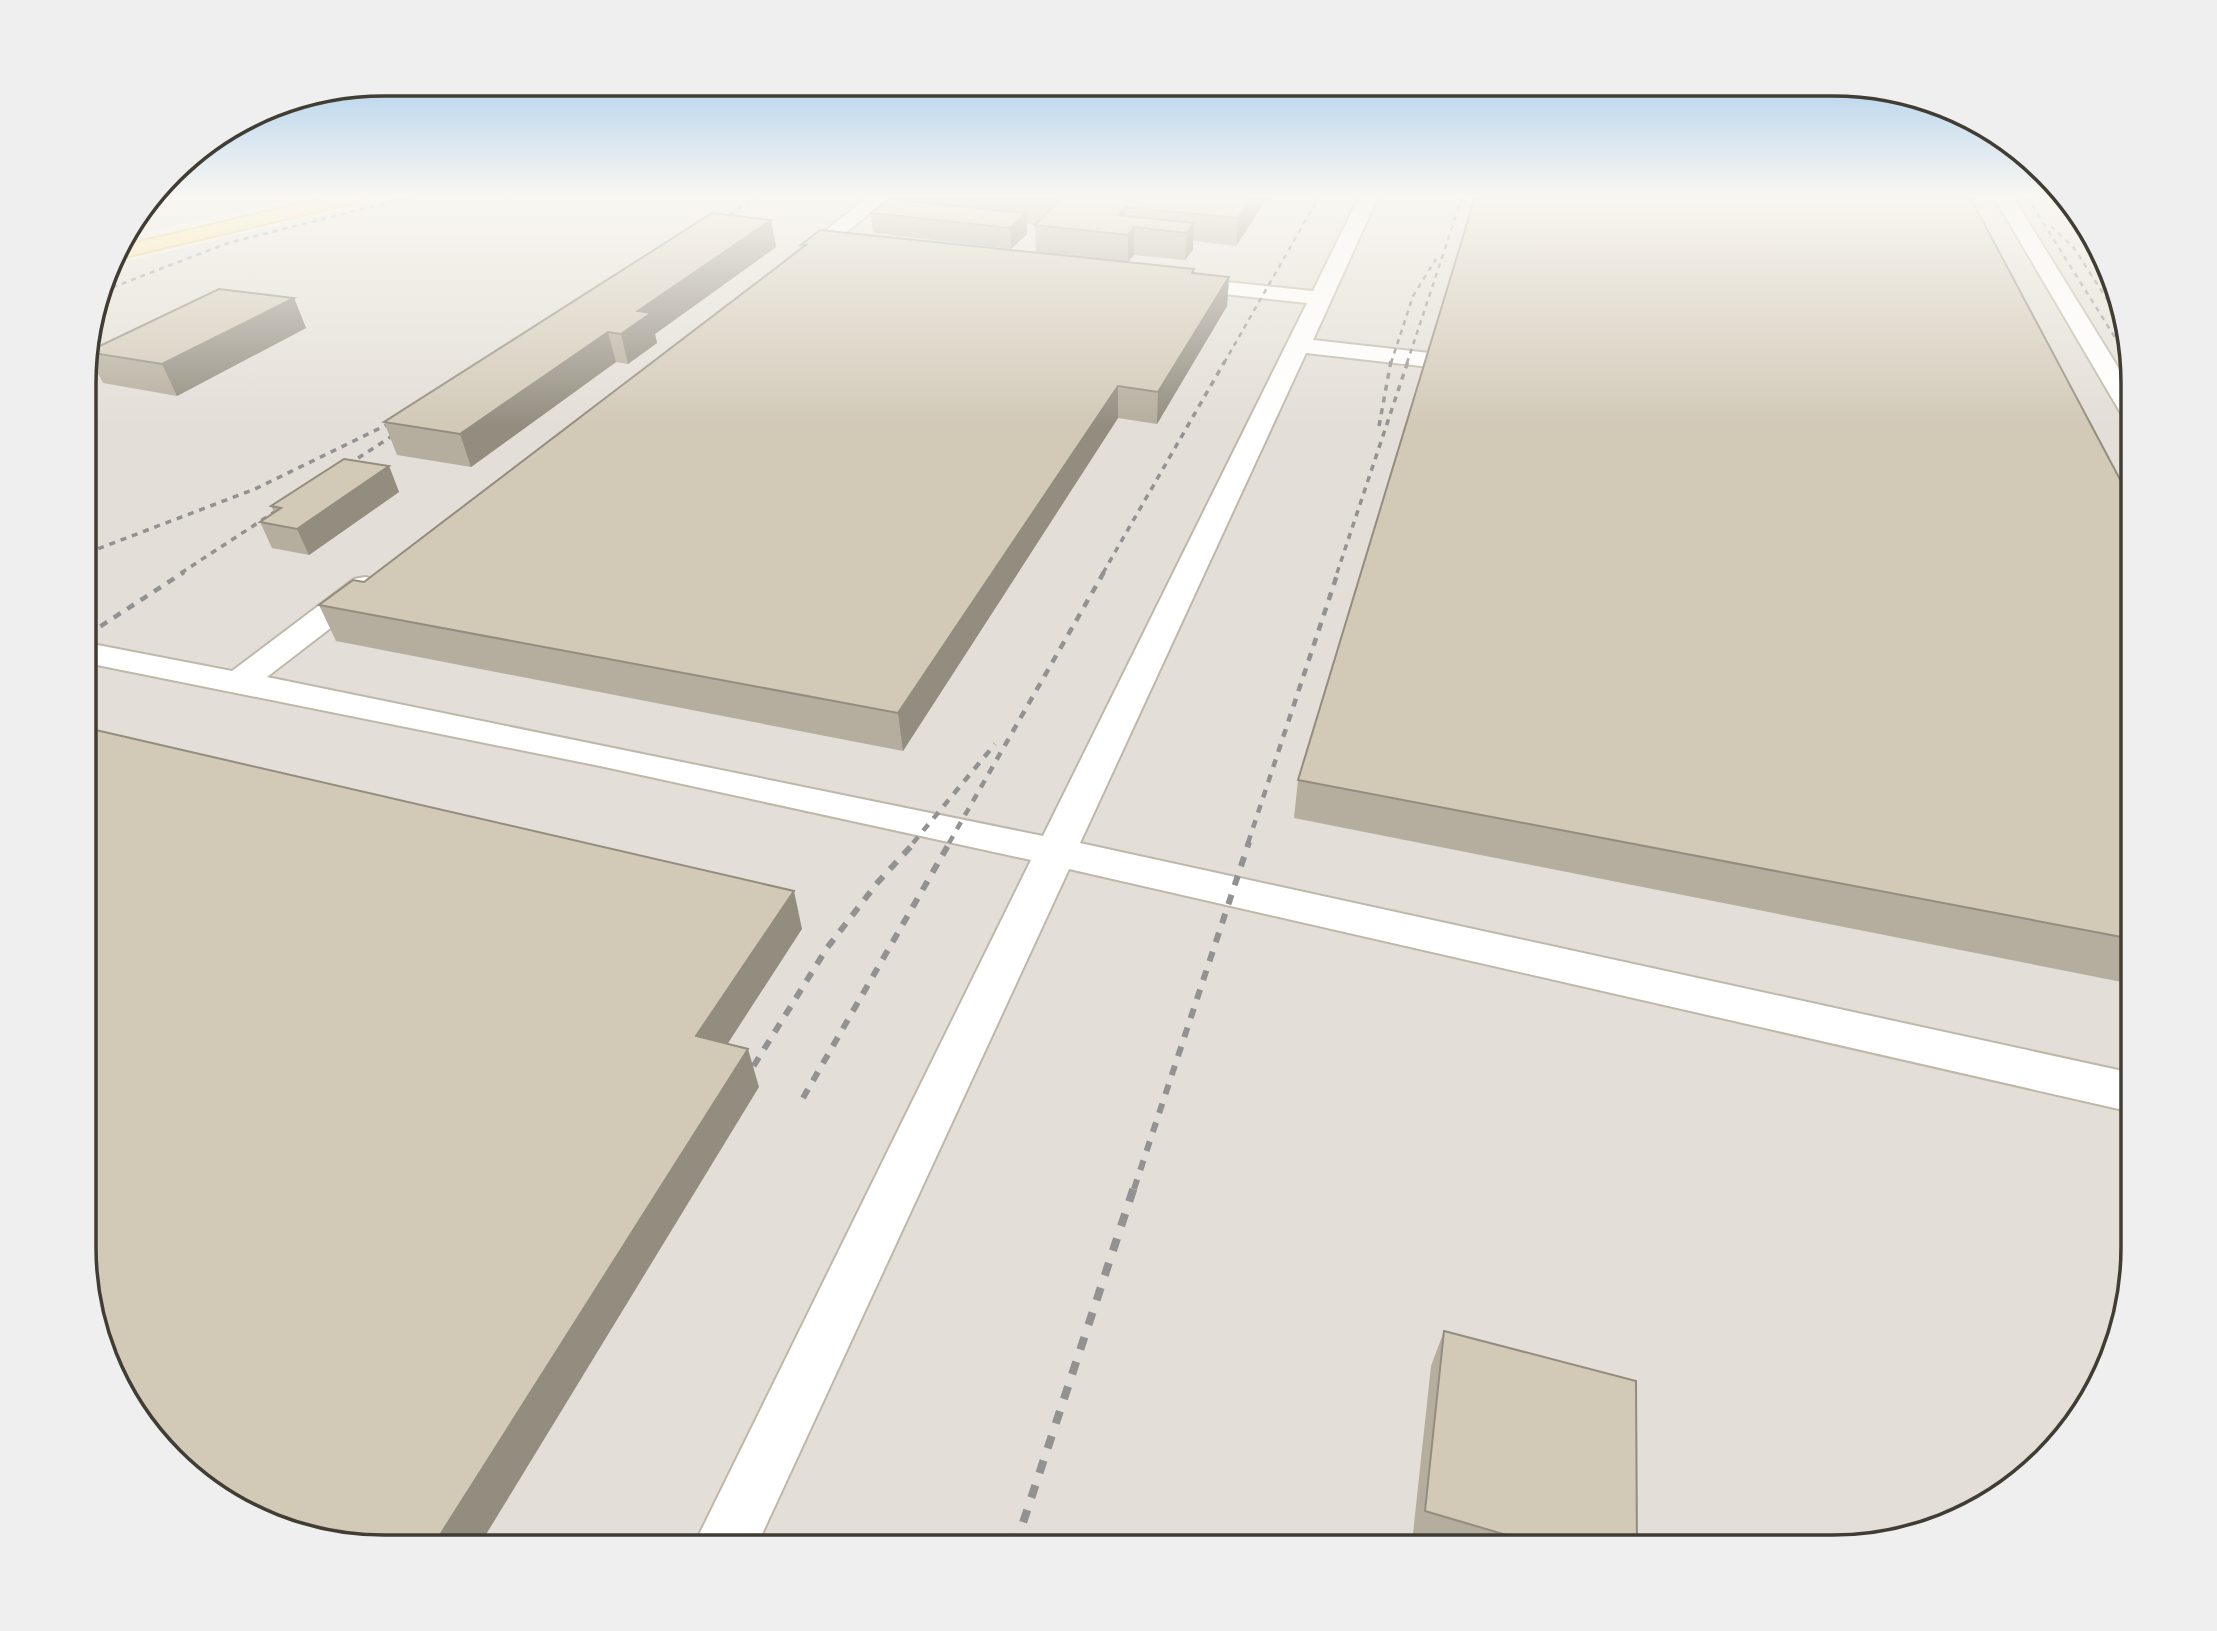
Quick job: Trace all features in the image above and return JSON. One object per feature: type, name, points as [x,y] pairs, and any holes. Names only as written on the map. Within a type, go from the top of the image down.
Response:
[{"type":"lane","points":[[777,277],[782,273]]},
{"type":"lane","points":[[733,1535],[1334,273]]},
{"type":"lane","points":[[2049,273],[2121,392]]},
{"type":"lane","points":[[1153,280],[1322,298]]},
{"type":"lane","points":[[1299,345],[1430,360]]},
{"type":"lane","points":[[239,682],[382,574]]},
{"type":"lane","points":[[96,655],[239,682],[1057,854],[2121,1091]]},
{"type":"shaded area","points":[[118,273],[2099,273],[2115,328],[2121,384],[2120,1266],[2111,1322],[2099,1357],[2082,1391],[2049,1437],[2023,1463],[1977,1496],[1943,1513],[1908,1525],[1833,1535],[384,1535],[328,1529],[274,1513],[224,1486],[181,1450],[105,1318],[97,1266],[96,384],[102,328]]},
{"type":"building","points":[[618,273],[693,273],[638,311],[651,313],[621,334],[608,332],[460,434],[384,422]]},
{"type":"building","points":[[769,273],[1193,273],[1229,277],[1158,392],[1118,386],[898,713],[319,605],[353,580],[364,582]]},
{"type":"building","points":[[1452,273],[2010,273],[2121,481],[2121,937],[1298,780]]},
{"type":"building","points":[[219,289],[294,298],[162,364],[98,354],[99,346]]},
{"type":"building","points":[[344,459],[389,466],[297,529],[260,522],[281,508],[271,506]]},
{"type":"building","points":[[96,730],[794,891],[696,1036],[748,1049],[440,1535],[346,1532],[309,1525],[257,1505],[224,1486],[194,1463],[156,1422],[135,1391],[118,1357],[102,1303],[96,1247]]},
{"type":"building","points":[[1444,1331],[1636,1381],[1637,1535],[1506,1535],[1425,1511]]},
{"type":"railway","points":[[113,287],[150,273]]},
{"type":"railway","points":[[1224,363],[1275,273]]},
{"type":"railway","points":[[1391,363],[1413,296],[1427,273]]},
{"type":"railway","points":[[1407,363],[1437,273]]},
{"type":"railway","points":[[2075,273],[2117,341]]},
{"type":"railway","points":[[2090,273],[2109,302]]},
{"type":"railway","points":[[1103,573],[1225,361]]},
{"type":"railway","points":[[1379,426],[1391,361]]},
{"type":"railway","points":[[1337,573],[1408,361]]},
{"type":"railway","points":[[96,550],[255,489],[403,417]]},
{"type":"railway","points":[[338,471],[406,427]]},
{"type":"railway","points":[[181,573],[276,511]]},
{"type":"railway","points":[[96,629],[184,572]]},
{"type":"railway","points":[[949,843],[1104,572]]},
{"type":"railway","points":[[1248,843],[1338,572]]},
{"type":"railway","points":[[913,843],[995,744]]},
{"type":"railway","points":[[743,1083],[827,948],[878,882],[915,842]]},
{"type":"railway","points":[[803,1098],[950,842]]},
{"type":"railway","points":[[1134,1189],[1249,842]]},
{"type":"railway","points":[[1019,1535],[1134,1187]]}]
